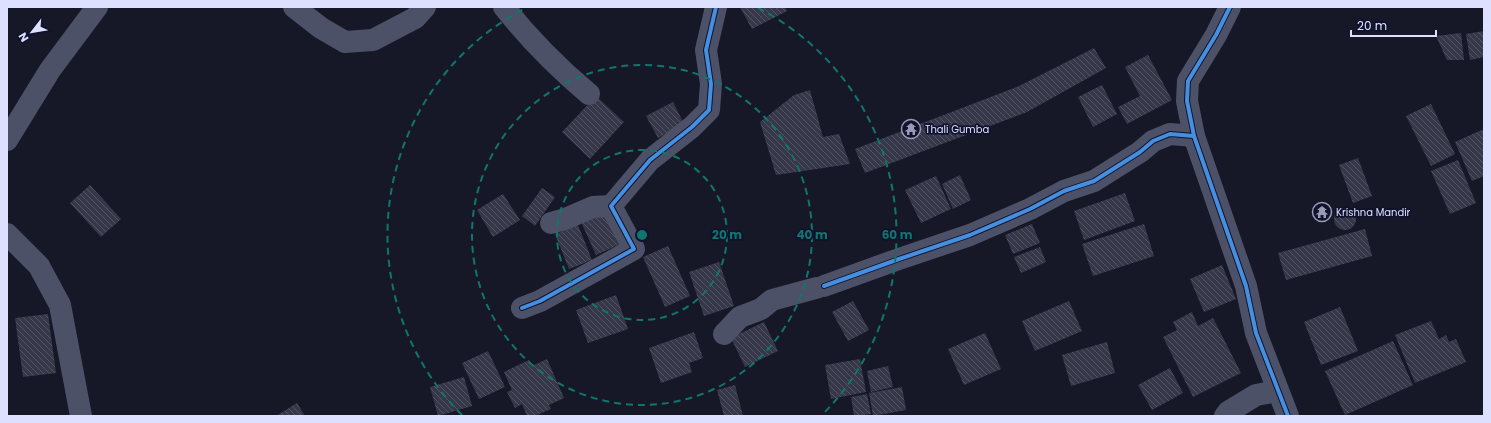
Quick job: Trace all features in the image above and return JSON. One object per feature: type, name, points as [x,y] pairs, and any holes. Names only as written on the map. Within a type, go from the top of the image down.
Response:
[{"type":"street","points":[[7,140],[50,70],[97,7]]},
{"type":"street","points":[[294,7],[321,28],[344,42],[373,40],[415,18],[424,7]]},
{"type":"street","points":[[504,7],[522,30],[555,65],[589,94]]},
{"type":"street","points":[[551,223],[565,219],[593,207],[611,206],[650,160],[692,127],[709,110],[711,84],[706,50],[716,7]]},
{"type":"street","points":[[1230,7],[1216,35],[1188,80],[1187,101],[1194,136],[1246,286],[1256,333],[1277,391],[1288,416]]},
{"type":"street","points":[[724,334],[740,317],[761,309],[772,300],[820,287],[899,258],[970,235],[1030,209],[1064,191],[1094,181],[1140,152],[1153,141],[1170,134],[1194,136]]},
{"type":"street","points":[[522,308],[540,301],[634,249],[611,206]]},
{"type":"street","points":[[7,234],[39,266],[60,305],[81,416]]},
{"type":"street","points":[[1225,416],[1228,412],[1256,395],[1277,391]]},
{"type":"building","points":[[740,7],[785,7],[787,11],[752,29]]},
{"type":"building","points":[[1484,31],[1484,57],[1470,60],[1466,34]]},
{"type":"building","points":[[1461,33],[1464,60],[1447,60],[1436,36]]},
{"type":"building","points":[[1094,48],[1106,68],[1027,112],[865,173],[855,149],[1019,86]]},
{"type":"building","points":[[1148,55],[1172,100],[1127,124],[1118,107],[1140,96],[1125,67]]},
{"type":"building","points":[[1102,85],[1117,114],[1093,127],[1078,97]]},
{"type":"building","points":[[810,90],[823,137],[839,134],[850,164],[776,175],[760,122],[794,95]]},
{"type":"building","points":[[596,96],[624,122],[590,159],[562,132]]},
{"type":"building","points":[[673,102],[684,124],[658,138],[646,116]]},
{"type":"building","points":[[1431,104],[1455,154],[1431,166],[1406,116]]},
{"type":"building","points":[[1484,129],[1484,176],[1472,181],[1455,142]]},
{"type":"building","points":[[1358,158],[1372,196],[1353,203],[1339,165]]},
{"type":"building","points":[[1458,160],[1476,203],[1450,214],[1431,171]]},
{"type":"building","points":[[960,175],[971,200],[953,209],[942,184]]},
{"type":"building","points":[[936,176],[951,209],[921,223],[905,190]]},
{"type":"building","points":[[90,185],[121,219],[101,237],[70,203]]},
{"type":"building","points":[[542,188],[555,197],[535,226],[522,216]]},
{"type":"building","points":[[1125,193],[1135,221],[1084,240],[1074,211]]},
{"type":"building","points":[[503,194],[520,220],[493,237],[477,210]]},
{"type":"building","points":[[1345,208],[1353,211],[1356,219],[1353,227],[1345,230],[1337,227],[1334,219],[1337,211]]},
{"type":"building","points":[[608,210],[623,243],[596,255],[581,222]]},
{"type":"building","points":[[1032,224],[1040,243],[1013,254],[1005,235]]},
{"type":"building","points":[[1144,224],[1154,256],[1093,276],[1082,244]]},
{"type":"building","points":[[578,225],[592,260],[569,269],[555,234]]},
{"type":"building","points":[[1365,229],[1372,256],[1286,280],[1278,253]]},
{"type":"building","points":[[668,246],[690,296],[665,307],[643,257]]},
{"type":"building","points":[[1040,247],[1046,262],[1021,273],[1014,257]]},
{"type":"building","points":[[719,262],[734,306],[704,316],[689,272]]},
{"type":"building","points":[[1222,265],[1236,299],[1204,312],[1190,279]]},
{"type":"building","points":[[616,295],[628,329],[588,343],[576,310]]},
{"type":"building","points":[[853,301],[869,330],[848,341],[832,312]]},
{"type":"building","points":[[1069,301],[1082,331],[1035,351],[1022,321]]},
{"type":"building","points":[[1340,307],[1358,351],[1321,365],[1304,322]]},
{"type":"building","points":[[1192,312],[1198,326],[1213,318],[1241,373],[1193,397],[1163,337],[1177,330],[1173,322]]},
{"type":"building","points":[[48,314],[56,373],[23,377],[15,318]]},
{"type":"building","points":[[1431,321],[1439,339],[1446,335],[1449,342],[1456,339],[1466,362],[1415,383],[1395,335]]},
{"type":"building","points":[[764,322],[778,351],[745,367],[731,338]]},
{"type":"building","points":[[694,332],[703,358],[689,363],[692,372],[661,383],[649,348]]},
{"type":"building","points":[[985,333],[1001,369],[964,385],[948,349]]},
{"type":"building","points":[[1393,341],[1413,385],[1345,415],[1325,371]]},
{"type":"building","points":[[1107,342],[1115,373],[1071,386],[1062,355]]},
{"type":"building","points":[[488,351],[505,387],[479,399],[462,363]]},
{"type":"building","points":[[547,359],[564,398],[549,405],[551,409],[535,416],[527,416],[522,404],[515,408],[507,392],[512,390],[504,372],[529,360],[532,366]]},
{"type":"building","points":[[860,359],[866,392],[831,399],[825,365]]},
{"type":"building","points":[[888,366],[893,387],[871,392],[867,371]]},
{"type":"building","points":[[1170,368],[1183,393],[1152,410],[1138,385]]},
{"type":"building","points":[[464,377],[472,406],[438,416],[430,387]]},
{"type":"building","points":[[735,385],[743,416],[724,416],[717,390]]},
{"type":"building","points":[[902,387],[906,410],[873,416],[869,393]]},
{"type":"building","points":[[867,394],[871,414],[854,416],[851,397]]},
{"type":"building","points":[[297,403],[305,416],[276,416]]},
{"type":"cycle path","points":[[522,308],[540,301],[634,249],[611,206],[650,160],[692,127],[709,110],[711,84],[706,50],[716,7]]},
{"type":"cycle path","points":[[1230,7],[1216,35],[1188,81],[1187,101],[1194,136],[1246,286],[1256,333],[1288,416]]},
{"type":"cycle path","points":[[824,286],[970,235],[1030,209],[1064,191],[1094,181],[1140,152],[1153,141],[1170,134],[1194,136]]},
{"type":"place","name":"Thali Gumba","points":[[911,129]]},
{"type":"place","name":"Krishna Mandir","points":[[1322,212]]}]
